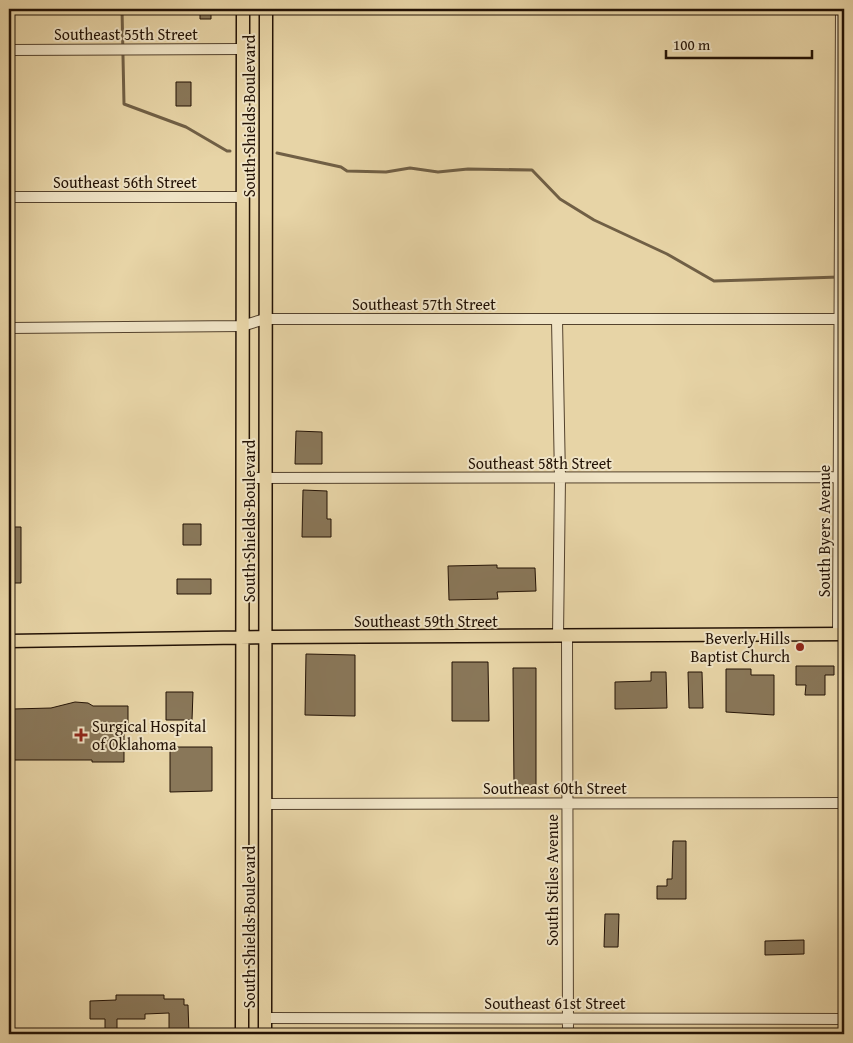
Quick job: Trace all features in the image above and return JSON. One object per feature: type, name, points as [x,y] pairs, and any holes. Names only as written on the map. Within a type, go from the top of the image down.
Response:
[{"type":"main road","name":"South Shields Boulevard","points":[[242,9],[242,1034]]},
{"type":"main road","name":"South Shields Boulevard","points":[[265,1034],[266,9]]},
{"type":"main road","name":"Southeast 59th Street","points":[[9,641],[265,637],[841,634]]},
{"type":"main road","points":[[242,937],[265,937]]},
{"type":"street","name":"South Byers Avenue","points":[[840,9],[842,45],[839,477],[841,634]]},
{"type":"street","name":"Southeast 55th Street","points":[[9,50],[242,49]]},
{"type":"street","name":"Southeast 56th Street","points":[[9,198],[242,197]]},
{"type":"street","name":"Southeast 57th Street","points":[[9,328],[242,326],[265,319],[840,319]]},
{"type":"street","name":"South Stiles Avenue","points":[[557,320],[567,803],[568,1034]]},
{"type":"street","name":"Southeast 58th Street","points":[[242,478],[839,477]]},
{"type":"street","name":"Southeast 60th Street","points":[[265,804],[844,803]]},
{"type":"street","name":"Southeast 61st Street","points":[[265,1018],[844,1018]]},
{"type":"building","points":[[200,9],[211,9],[211,19],[200,19]]},
{"type":"building","points":[[176,82],[191,82],[191,106],[176,106]]},
{"type":"building","points":[[296,431],[322,432],[322,464],[295,464]]},
{"type":"building","points":[[303,490],[327,491],[327,519],[331,519],[331,537],[302,537]]},
{"type":"building","points":[[183,524],[201,524],[201,545],[183,545]]},
{"type":"building","points":[[9,527],[21,527],[21,583],[9,583]]},
{"type":"building","points":[[497,565],[497,568],[535,568],[536,591],[497,592],[498,599],[449,600],[448,566]]},
{"type":"building","points":[[177,579],[211,579],[211,594],[177,594]]},
{"type":"building","points":[[306,654],[355,655],[355,716],[305,715]]},
{"type":"building","points":[[452,662],[488,662],[489,721],[452,721]]},
{"type":"building","points":[[796,666],[834,666],[834,675],[825,675],[825,695],[805,695],[806,685],[796,685]]},
{"type":"building","points":[[513,668],[536,668],[536,787],[514,788]]},
{"type":"building","points":[[726,669],[751,669],[751,675],[774,675],[774,715],[726,712]]},
{"type":"building","points":[[651,672],[666,672],[667,708],[615,709],[615,682],[651,681]]},
{"type":"building","points":[[688,672],[702,672],[703,708],[689,708]]},
{"type":"building","points":[[166,692],[193,692],[192,720],[166,720]]},
{"type":"building","points":[[75,702],[88,703],[93,706],[128,706],[128,728],[124,728],[124,762],[9,760],[9,713],[13,713],[13,709],[51,708]]},
{"type":"building","points":[[170,747],[212,747],[212,791],[170,792]]},
{"type":"building","points":[[673,841],[686,841],[686,899],[657,899],[657,886],[667,886],[667,879],[672,879]]},
{"type":"building","points":[[605,914],[619,914],[618,947],[604,947]]},
{"type":"building","points":[[804,940],[804,954],[765,955],[765,941]]},
{"type":"building","points":[[116,995],[164,995],[164,999],[184,999],[184,1005],[188,1005],[189,1034],[169,1034],[169,1013],[145,1014],[145,1019],[117,1019],[117,1034],[105,1034],[105,1019],[90,1019],[90,1001],[116,1000]]},
{"type":"waterway","points":[[122,9],[124,104],[186,127],[230,151]]},
{"type":"waterway","points":[[277,153],[341,167],[347,171],[386,172],[410,168],[438,172],[468,169],[532,170],[560,199],[594,220],[667,254],[714,281],[839,277]]},
{"type":"place","name":"Beverly Hills Baptist Church","points":[[800,647]]},
{"type":"place","name":"Surgical Hospital of Oklahoma","points":[[81,735]]}]
